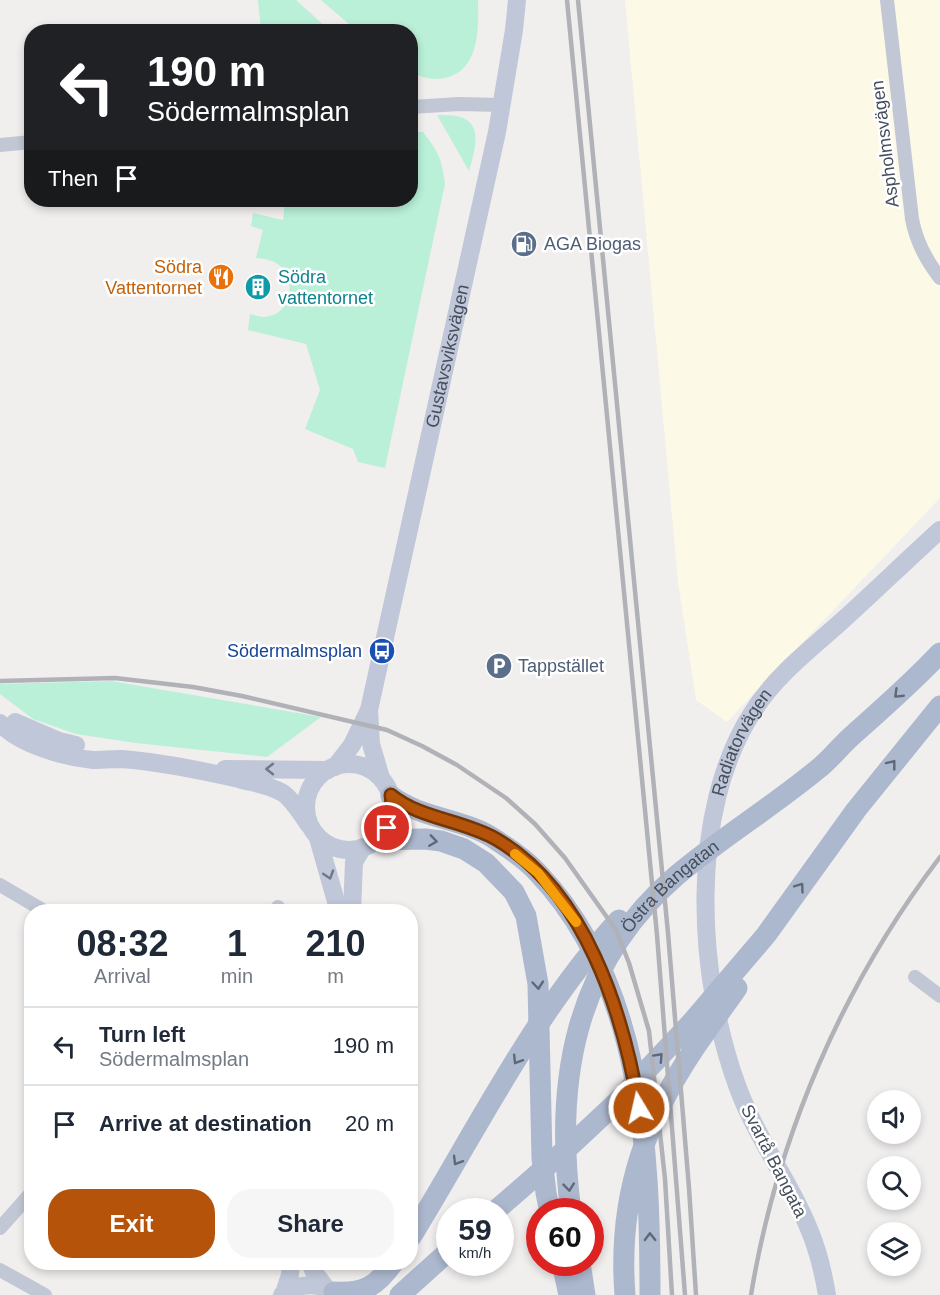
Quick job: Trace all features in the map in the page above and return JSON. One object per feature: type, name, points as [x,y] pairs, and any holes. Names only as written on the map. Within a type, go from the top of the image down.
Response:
[{"type":"main road","points":[[418,1225],[547,1014],[592,950],[610,930],[690,852],[775,795],[812,759],[854,734],[878,714],[940,653]]},
{"type":"main road","points":[[510,1198],[617,1102],[691,1023],[766,935],[856,810],[940,706]]},
{"type":"main road","points":[[386,787],[404,806],[466,825],[497,840],[538,873],[570,913],[598,960],[633,1072],[642,1126],[648,1181],[650,1295]]},
{"type":"main road","name":"Östra Bangatan","points":[[570,1198],[566,1164],[566,1121],[572,1051],[580,1020],[594,984],[620,938],[647,906],[675,878],[775,795]]},
{"type":"main road","points":[[369,844],[425,839],[464,849],[486,863],[514,892],[526,916],[538,984],[542,1158],[547,1198]]},
{"type":"main road","points":[[626,1295],[624,1250],[627,1214],[633,1177],[643,1144],[657,1112],[677,1077],[704,1034],[747,974],[766,935]]},
{"type":"main road","points":[[403,1292],[436,1263]]},
{"type":"main road","points":[[333,1292],[349,1293],[369,1287],[387,1270]]},
{"type":"main road","points":[[565,1276],[569,1295]]},
{"type":"main road","points":[[582,1276],[585,1295]]},
{"type":"street","name":"Gustavsviksvägen","points":[[332,768],[352,745],[369,710],[474,238],[501,105],[517,0]]},
{"type":"street","name":"Aspholmsvägen","points":[[887,0],[915,236],[940,278]]},
{"type":"street","points":[[418,107],[501,105]]},
{"type":"street","points":[[0,145],[24,143]]},
{"type":"street","name":"Radiatorvägen","points":[[719,1028],[708,962],[706,895],[713,813],[727,762],[754,709],[772,687],[798,659],[940,530]]},
{"type":"street","name":"Gustavsviksvägen","points":[[369,710],[372,744],[386,787]]},
{"type":"street","points":[[0,715],[59,741],[98,750],[121,759]]},
{"type":"street","points":[[0,723],[24,740],[48,750],[75,757],[96,760],[121,759],[199,770],[260,785],[282,793],[293,802],[313,831],[329,847],[357,850],[369,844]]},
{"type":"street","points":[[199,770],[332,768],[348,764],[370,769],[386,787],[393,812],[387,828],[354,862],[352,904]]},
{"type":"street","points":[[332,768],[318,777],[307,794],[304,806],[336,904]]},
{"type":"street","points":[[0,885],[32,904]]},
{"type":"street","points":[[915,977],[940,996]]},
{"type":"street","name":"Svartå Bangata","points":[[719,1028],[729,1063],[750,1118],[798,1207],[813,1241],[827,1295]]},
{"type":"street","points":[[0,1228],[24,1201]]},
{"type":"street","points":[[0,1270],[45,1295]]},
{"type":"street","points":[[283,1294],[291,1270]]},
{"type":"street","points":[[314,1270],[333,1292]]},
{"type":"street","points":[[283,1294],[309,1285],[333,1292]]},
{"type":"shaded area","points":[[625,0],[940,0],[940,498],[727,722],[696,700],[678,582]]},
{"type":"green space","points":[[258,0],[296,0],[322,24],[260,24]]},
{"type":"green space","points":[[321,0],[478,0],[478,26],[473,52],[468,63],[449,77],[431,79],[418,76],[418,24],[349,24]]},
{"type":"green space","points":[[437,115],[463,118],[474,129],[475,147],[469,171]]},
{"type":"green space","points":[[418,132],[423,132],[441,162],[445,184],[385,468],[358,462],[353,449],[305,429],[320,390],[306,344],[248,330],[250,314],[264,317],[273,315],[285,306],[289,291],[287,275],[279,265],[270,260],[256,258],[263,230],[251,226],[253,213],[283,220],[284,207],[418,207]]},
{"type":"green space","points":[[111,681],[321,717],[267,757],[76,734],[33,719],[0,694],[0,684]]},
{"type":"railway","points":[[567,0],[657,935],[685,1295]]},
{"type":"railway","points":[[578,0],[668,933],[696,1295]]},
{"type":"railway","points":[[0,681],[115,678],[193,687],[242,696],[387,730],[457,765],[506,798],[535,824],[565,858],[616,930],[629,963],[649,1031],[665,1179],[672,1295]]},
{"type":"railway","points":[[751,1295],[778,1178],[819,1064],[844,1010],[873,957],[905,906],[940,857]]},
{"type":"slow traffic","points":[[515,854],[530,865],[548,884],[576,922]]},
{"type":"place","name":"AGA Biogas","points":[[524,244]]},
{"type":"place","name":"Södra Vattentornet","points":[[221,277]]},
{"type":"place","name":"Södra vattentornet","points":[[258,287]]},
{"type":"place","name":"Södermalmsplan","points":[[382,651]]},
{"type":"place","name":"Tappstället","points":[[499,666]]},
{"type":"route","points":[[387,828],[393,812],[391,795],[404,806],[466,825],[497,840],[530,865],[548,884],[570,913],[598,960],[626,1043],[639,1108]]}]
